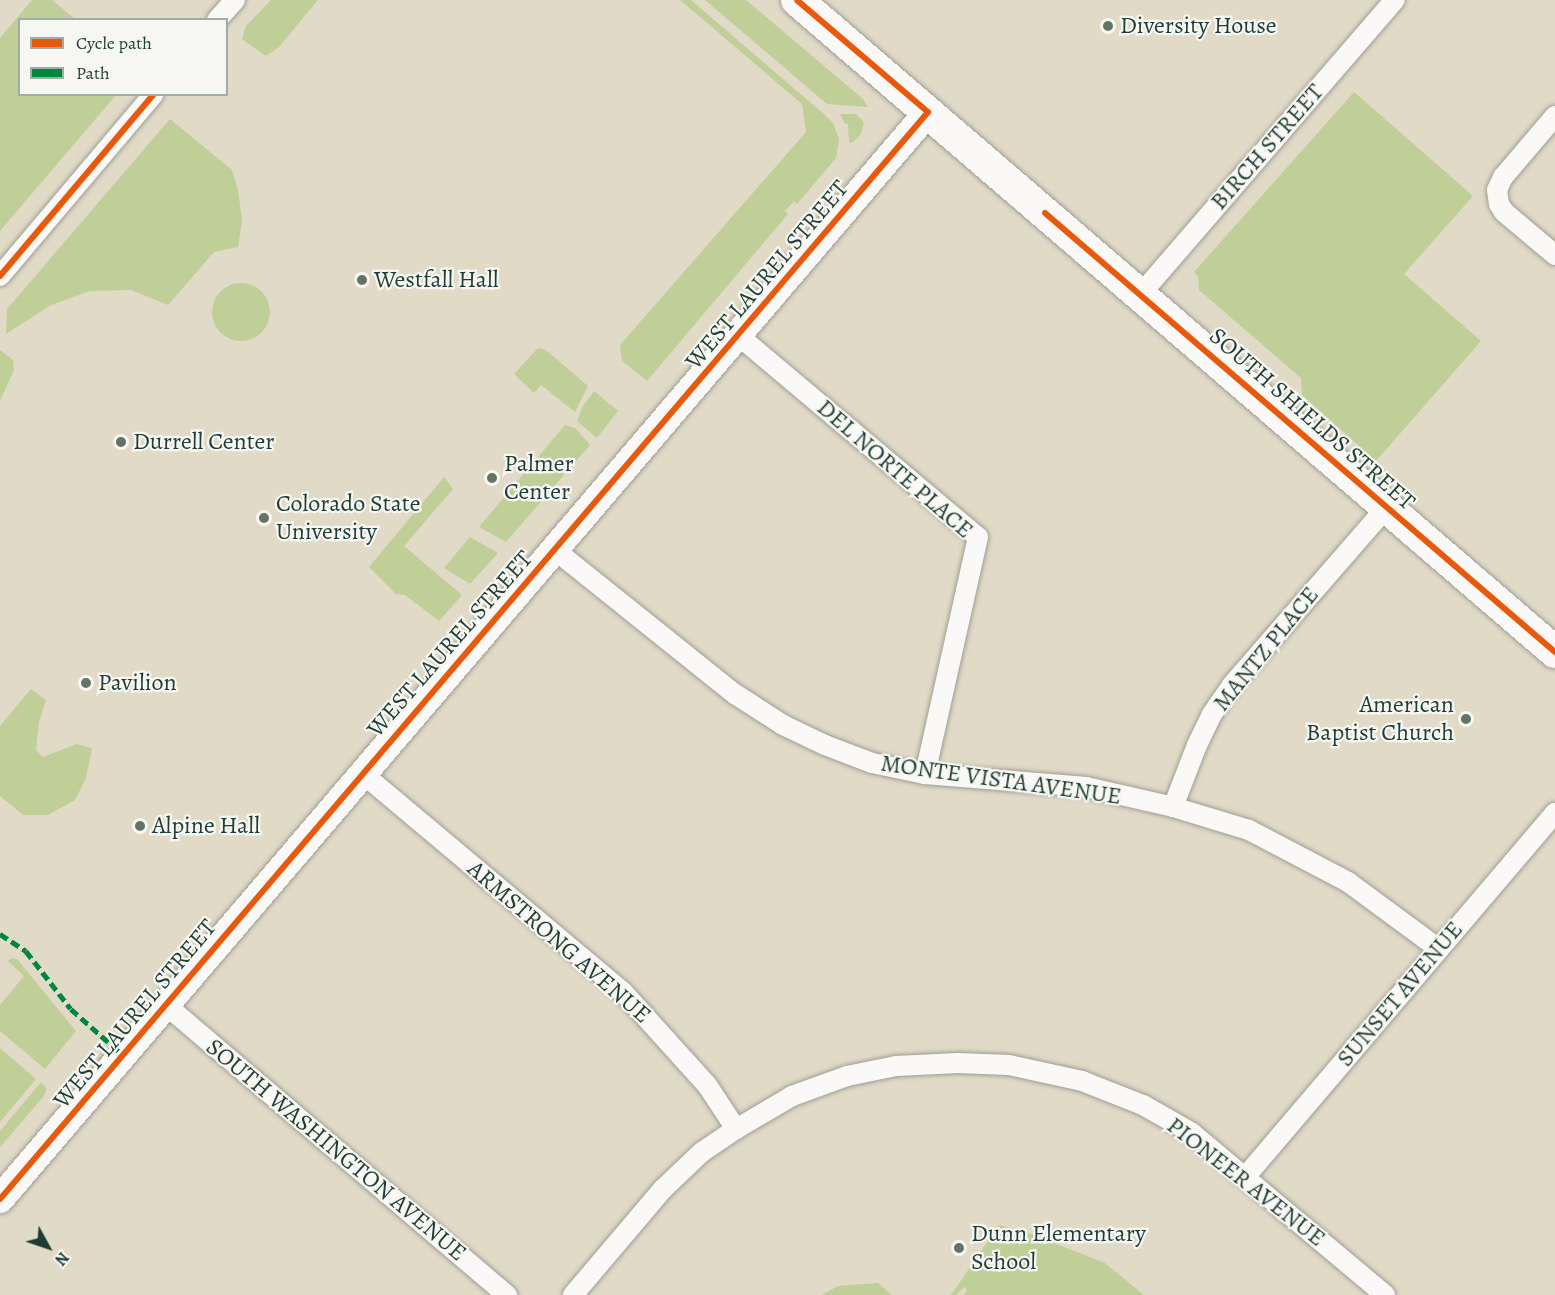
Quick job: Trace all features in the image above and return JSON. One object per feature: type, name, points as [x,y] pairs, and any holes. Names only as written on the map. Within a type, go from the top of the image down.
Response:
[{"type":"main road","name":"SOUTH SHIELDS STREET","points":[[797,0],[1386,507],[1552,642]]},
{"type":"main road","name":"WEST LAUREL STREET","points":[[0,1199],[928,112]]},
{"type":"street","points":[[219,18],[235,0]]},
{"type":"street","name":"BIRCH STREET","points":[[1140,295],[1395,0]]},
{"type":"street","points":[[0,276],[152,96]]},
{"type":"street","points":[[1555,116],[1503,177],[1497,190],[1499,204],[1504,212],[1555,255]]},
{"type":"street","name":"DEL NORTE PLACE","points":[[739,336],[978,537],[925,774]]},
{"type":"street","name":"MANTZ PLACE","points":[[1173,807],[1197,745],[1225,695],[1386,507]]},
{"type":"street","name":"MONTE VISTA AVENUE","points":[[555,550],[735,694],[783,725],[825,745],[872,763],[925,774],[1086,787],[1173,807],[1249,830],[1316,863],[1380,903],[1438,949]]},
{"type":"street","name":"ARMSTRONG AVENUE","points":[[362,773],[622,991],[707,1085],[736,1129]]},
{"type":"street","name":"SUNSET AVENUE","points":[[1246,1176],[1555,813]]},
{"type":"street","name":"SOUTH WASHINGTON AVENUE","points":[[166,1005],[507,1295]]},
{"type":"street","name":"PIONEER AVENUE","points":[[573,1295],[663,1189],[702,1152],[736,1129],[792,1096],[847,1076],[896,1066],[958,1062],[1009,1065],[1082,1081],[1143,1105],[1192,1133],[1385,1295]]},
{"type":"green space","points":[[32,0],[52,0],[74,18],[18,18],[18,96],[115,96],[0,231],[0,38]]},
{"type":"green space","points":[[271,0],[318,0],[279,47],[266,56],[242,39],[246,26]]},
{"type":"green space","points":[[680,0],[691,0],[825,115],[833,123],[839,139],[836,158],[797,204],[794,201],[785,211],[788,214],[647,381],[622,361],[620,345],[806,132],[802,104]]},
{"type":"green space","points":[[705,0],[746,0],[863,99],[868,107],[827,104]]},
{"type":"green space","points":[[1354,92],[1473,196],[1404,274],[1481,341],[1376,461],[1302,395],[1301,378],[1199,290],[1198,276],[1194,272]]},
{"type":"green space","points":[[840,114],[856,114],[864,122],[861,134],[853,142],[849,143],[848,124],[845,124]]},
{"type":"green space","points":[[170,119],[232,170],[238,189],[242,221],[238,247],[214,252],[168,305],[131,290],[90,291],[51,305],[6,334],[7,309]]},
{"type":"green space","points":[[235,283],[247,283],[262,291],[270,306],[270,318],[262,333],[247,341],[235,341],[220,333],[212,318],[212,306],[220,291]]},
{"type":"green space","points":[[538,348],[546,350],[588,386],[575,412],[541,385],[534,393],[514,374]]},
{"type":"green space","points":[[0,350],[13,360],[14,370],[0,401]]},
{"type":"green space","points":[[594,391],[618,411],[597,438],[577,421],[583,406]]},
{"type":"green space","points":[[565,425],[575,428],[590,445],[506,542],[479,527]]},
{"type":"green space","points":[[444,477],[453,489],[404,546],[462,595],[439,621],[405,595],[396,594],[369,567]]},
{"type":"green space","points":[[470,537],[498,553],[470,584],[444,568]]},
{"type":"green space","points":[[31,689],[46,700],[39,722],[36,750],[43,757],[77,744],[92,748],[86,778],[75,800],[48,815],[23,815],[0,796],[0,726]]},
{"type":"green space","points":[[12,958],[17,959],[76,1031],[45,1069],[0,1031],[0,1005],[24,976],[8,961]]},
{"type":"green space","points":[[0,1048],[36,1079],[0,1122]]},
{"type":"green space","points":[[41,1082],[47,1089],[44,1096],[0,1147],[0,1131]]},
{"type":"green space","points":[[999,1225],[1031,1234],[1105,1263],[1144,1295],[964,1295],[967,1290],[964,1287],[956,1295],[951,1295]]},
{"type":"green space","points":[[878,1283],[892,1295],[822,1295],[838,1286]]},
{"type":"marked path","points":[[0,934],[26,951],[71,1009],[123,1055]]},
{"type":"cycle path","points":[[0,1199],[928,112],[797,0]]},
{"type":"cycle path","points":[[0,276],[152,96]]},
{"type":"cycle path","points":[[1045,213],[1555,652]]},
{"type":"place","name":"Diversity House","points":[[1108,26]]},
{"type":"place","name":"Westfall Hall","points":[[362,280]]},
{"type":"place","name":"Durrell Center","points":[[121,442]]},
{"type":"place","name":"Palmer Center","points":[[492,478]]},
{"type":"place","name":"Colorado State University","points":[[264,518]]},
{"type":"place","name":"Pavilion","points":[[86,683]]},
{"type":"place","name":"American Baptist Church","points":[[1466,719]]},
{"type":"place","name":"Alpine Hall","points":[[140,826]]},
{"type":"place","name":"Dunn Elementary School","points":[[959,1248]]}]
